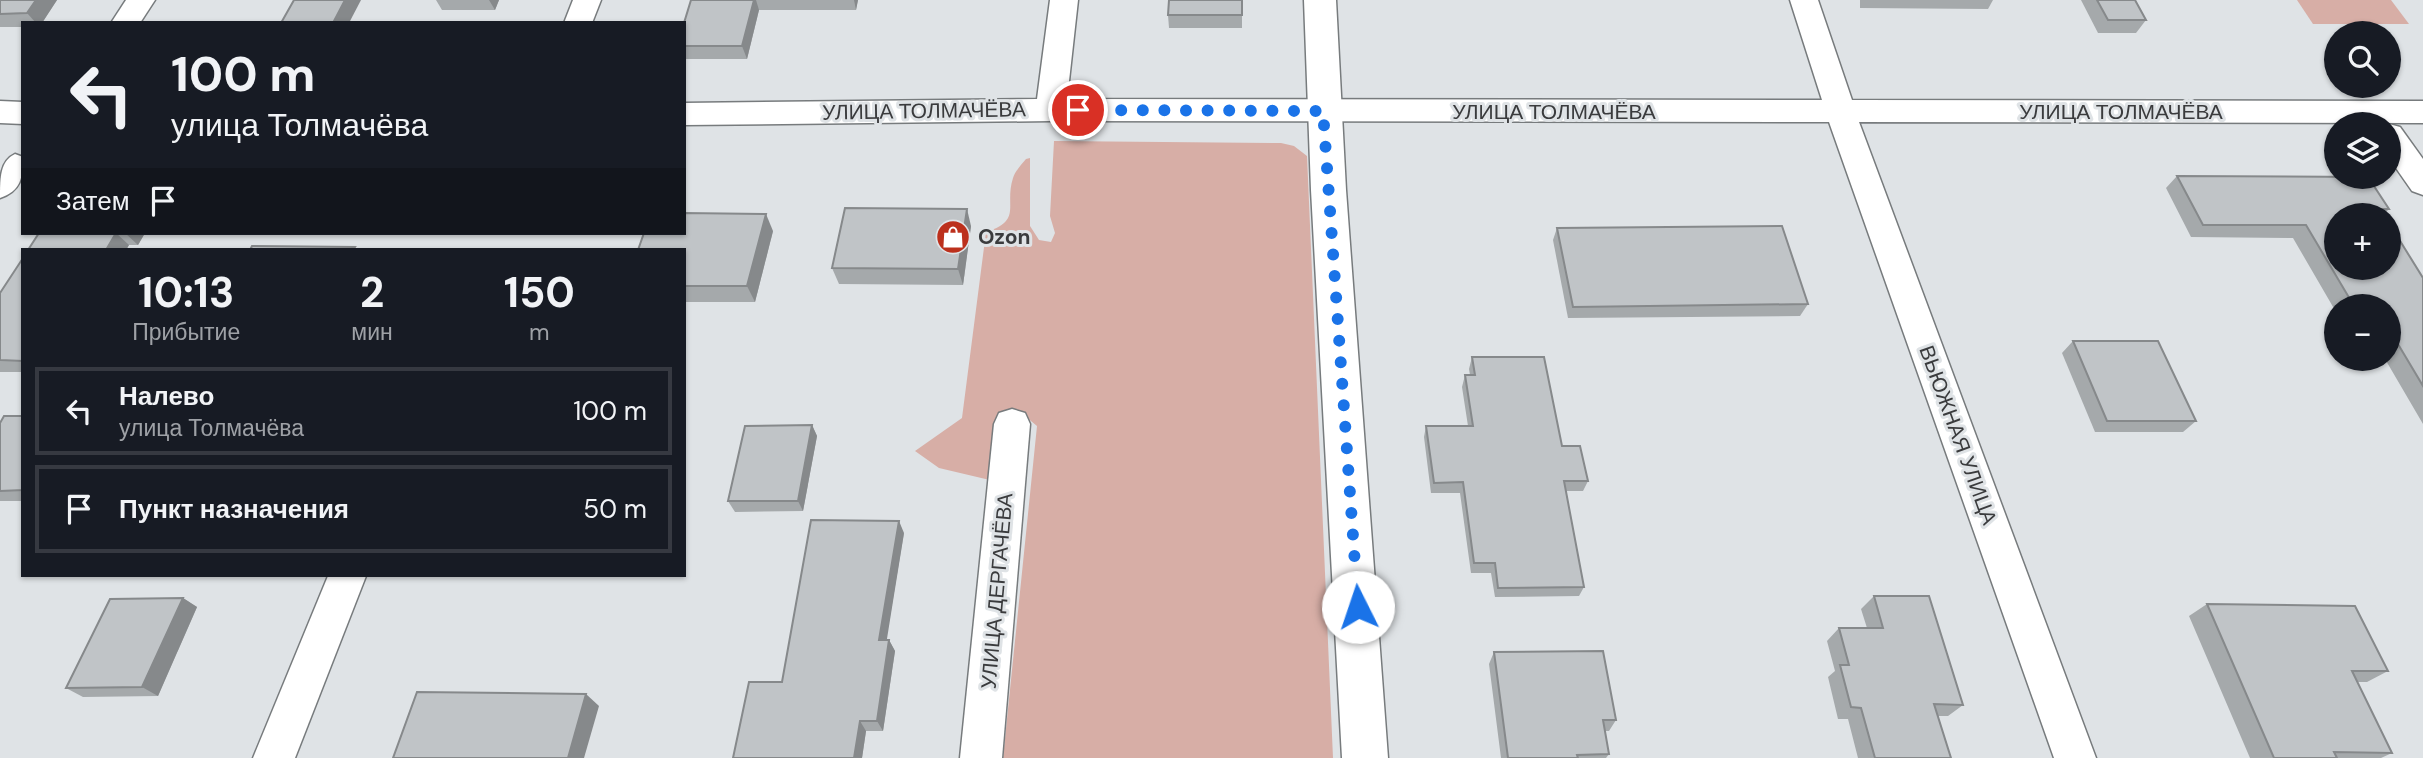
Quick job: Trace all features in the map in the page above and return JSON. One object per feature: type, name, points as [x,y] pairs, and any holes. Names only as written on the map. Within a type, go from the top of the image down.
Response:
[{"type":"street","points":[[126,21],[141,0]]},
{"type":"street","points":[[579,21],[587,0]]},
{"type":"street","points":[[1051,110],[1064,0]]},
{"type":"street","points":[[1320,0],[1323,111],[1359,620],[1365,758]]},
{"type":"street","name":"ВЬЮЖНАЯ УЛИЦА","points":[[1804,0],[1841,113],[2075,758]]},
{"type":"street","name":"УЛИЦА ТОЛМАЧЁВА","points":[[686,114],[1051,110],[1841,113],[2324,123]]},
{"type":"street","name":"УЛИЦА ТОЛМАЧЁВА","points":[[2401,118],[2423,112]]},
{"type":"street","points":[[0,113],[21,113]]},
{"type":"street","points":[[2401,152],[2423,183]]},
{"type":"street","name":"УЛИЦА ДЕРГАЧЁВА","points":[[981,758],[1012,424]]},
{"type":"street","points":[[274,758],[347,577]]},
{"type":"shaded area","points":[[2297,0],[2391,0],[2409,24],[2401,24],[2401,21],[2324,21],[2324,24],[2313,24]]},
{"type":"shaded area","points":[[1054,141],[1281,143],[1294,146],[1307,156],[1333,758],[1003,758],[1037,426],[1025,416],[994,481],[939,468],[915,451],[962,418],[986,232],[1005,222],[1008,217],[1013,178],[1026,159],[1030,158],[1030,226],[1039,240],[1051,242],[1055,233],[1050,216]]},
{"type":"building","points":[[0,0],[36,0],[27,13],[0,14]]},
{"type":"building","points":[[294,0],[345,0],[334,21],[282,21]]},
{"type":"building","points":[[691,0],[754,0],[742,46],[686,46],[685,21]]},
{"type":"building","points":[[1169,0],[1242,0],[1242,15],[1168,15]]},
{"type":"building","points":[[2097,0],[2135,0],[2146,20],[2108,20]]},
{"type":"building","points":[[2177,176],[2324,177],[2324,189],[2376,189],[2385,203],[2324,203],[2324,255],[2306,225],[2203,225]]},
{"type":"building","points":[[845,208],[967,209],[958,269],[832,268]]},
{"type":"building","points":[[686,213],[766,214],[747,286],[686,286],[686,248],[639,248],[643,235],[686,235]]},
{"type":"building","points":[[1782,226],[1808,304],[1573,307],[1557,228]]},
{"type":"building","points":[[38,235],[115,235],[107,248],[29,248]]},
{"type":"building","points":[[2401,242],[2423,278],[2423,386],[2401,349],[2401,294],[2347,294],[2339,280],[2401,280]]},
{"type":"building","points":[[252,246],[355,247],[354,248],[251,248]]},
{"type":"building","points":[[21,261],[21,361],[0,360],[0,293]]},
{"type":"building","points":[[2073,341],[2158,341],[2196,421],[2107,421]]},
{"type":"building","points":[[1472,357],[1544,357],[1562,446],[1580,446],[1588,481],[1564,481],[1584,587],[1498,588],[1495,563],[1474,563],[1463,482],[1434,483],[1426,426],[1473,426],[1465,375],[1475,375]]},
{"type":"building","points":[[4,416],[21,416],[21,490],[0,491],[0,423]]},
{"type":"building","points":[[812,425],[798,501],[728,501],[745,426]]},
{"type":"building","points":[[811,520],[899,521],[879,640],[889,640],[877,721],[860,721],[854,758],[733,758],[749,682],[782,682]]},
{"type":"building","points":[[1874,596],[1929,596],[1963,705],[1934,704],[1951,758],[1875,758],[1861,708],[1851,707],[1840,665],[1849,665],[1839,628],[1883,628]]},
{"type":"building","points":[[183,598],[142,687],[66,688],[110,599]]},
{"type":"building","points":[[2207,604],[2355,606],[2388,671],[2352,671],[2392,753],[2334,752],[2337,758],[2274,758]]},
{"type":"building","points":[[1603,651],[1616,720],[1603,720],[1609,754],[1577,755],[1578,758],[1508,758],[1494,652]]},
{"type":"building","points":[[417,692],[586,694],[568,758],[393,758]]},
{"type":"place","name":"Ozon","points":[[953,237]]},
{"type":"route","points":[[1078,110],[1323,111],[1358,607]]}]
